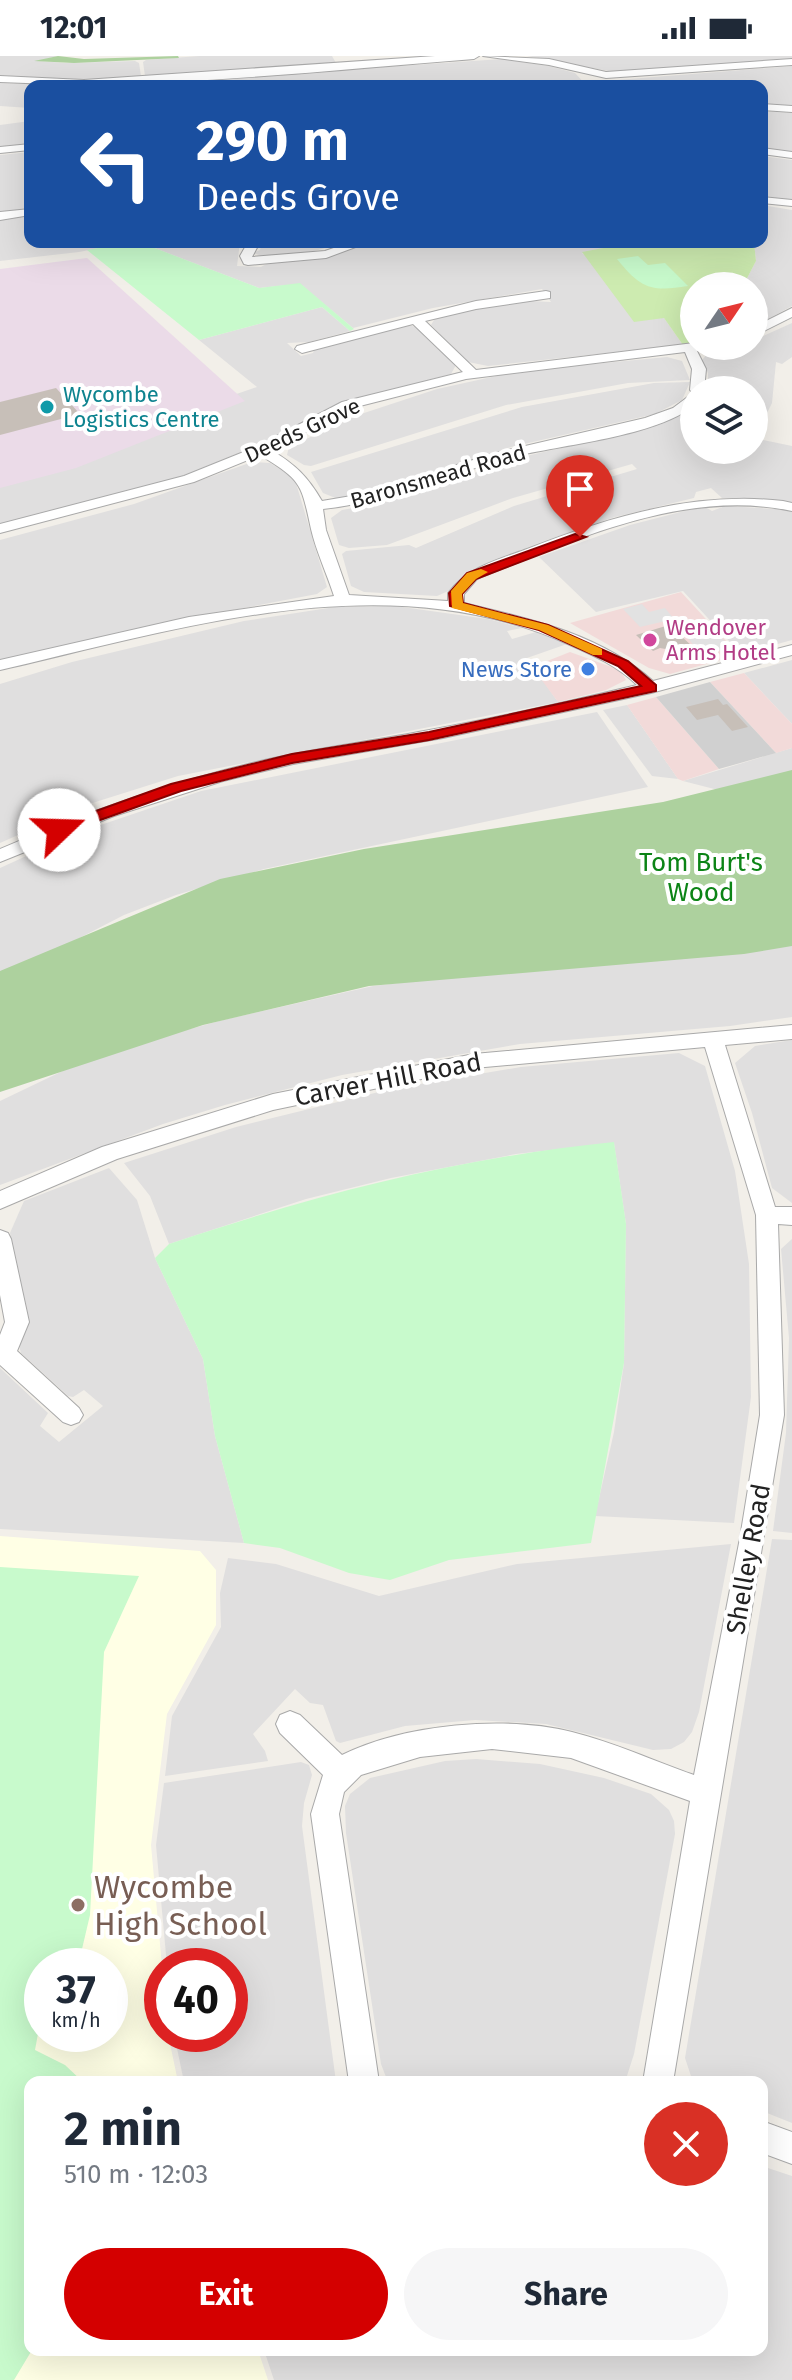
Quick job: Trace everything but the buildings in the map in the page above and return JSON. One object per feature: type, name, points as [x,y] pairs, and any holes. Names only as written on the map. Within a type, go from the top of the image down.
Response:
[{"type":"street","points":[[203,80],[338,61],[474,56]]},
{"type":"street","points":[[488,56],[549,62],[595,80],[792,62]]},
{"type":"street","points":[[0,79],[24,80]]},
{"type":"street","points":[[768,107],[792,109]]},
{"type":"street","points":[[0,150],[24,148]]},
{"type":"street","points":[[768,152],[792,155]]},
{"type":"street","points":[[768,201],[792,203]]},
{"type":"street","points":[[0,216],[24,213]]},
{"type":"street","points":[[251,248],[246,256],[248,261],[315,256],[342,248]]},
{"type":"street","points":[[302,349],[476,305],[546,295]]},
{"type":"street","points":[[768,325],[792,312]]},
{"type":"street","points":[[416,319],[473,374]]},
{"type":"street","name":"Deeds Grove","points":[[0,529],[189,479],[261,450],[347,405],[473,374],[680,349]]},
{"type":"street","name":"Baronsmead Road","points":[[315,506],[363,501],[508,454],[633,425],[680,410]]},
{"type":"street","points":[[261,450],[291,468],[304,482],[315,506],[319,530],[343,599]]},
{"type":"street","points":[[456,606],[456,593],[472,576],[605,528],[680,507],[711,503],[792,507]]},
{"type":"street","points":[[0,665],[189,622],[343,599],[456,606],[544,627],[623,663],[651,688]]},
{"type":"street","points":[[0,856],[59,830],[176,788],[292,759],[429,736],[651,688],[792,650]]},
{"type":"street","name":"Carver Hill Road","points":[[0,1200],[110,1153],[273,1102],[474,1061],[792,1032]]},
{"type":"street","name":"Shelley Road","points":[[659,2076],[772,1415],[780,1215],[713,1040]]},
{"type":"street","points":[[0,1239],[17,1322],[2,1355],[71,1415]]},
{"type":"street","points":[[290,1724],[341,1773]]},
{"type":"street","points":[[363,2076],[325,1814],[332,1785],[341,1773],[353,1764],[420,1744],[492,1736],[571,1745],[705,1793]]},
{"type":"street","points":[[768,2139],[792,2148]]},
{"type":"shaded area","points":[[0,56],[58,56],[38,61],[67,63],[135,61],[139,63],[141,76],[79,80],[0,76]]},
{"type":"shaded area","points":[[199,56],[332,56],[336,63],[145,76],[143,62],[146,60]]},
{"type":"shaded area","points":[[527,56],[792,56],[792,60],[614,72]]},
{"type":"shaded area","points":[[502,59],[549,66],[575,73],[581,80],[204,80]]},
{"type":"shaded area","points":[[792,66],[792,107],[768,105],[768,80],[617,80]]},
{"type":"shaded area","points":[[0,83],[24,84],[24,108],[0,106]]},
{"type":"shaded area","points":[[768,111],[792,113],[792,154],[768,152]]},
{"type":"shaded area","points":[[24,122],[24,146],[0,148],[0,125]]},
{"type":"shaded area","points":[[24,153],[24,210],[0,212],[0,155]]},
{"type":"shaded area","points":[[768,157],[792,160],[792,200],[768,198]]},
{"type":"shaded area","points":[[768,206],[792,210],[792,306],[768,319],[768,272],[750,272],[756,261],[755,248],[768,248]]},
{"type":"shaded area","points":[[24,215],[24,248],[99,248],[0,261],[0,219]]},
{"type":"shaded area","points":[[155,248],[239,248],[237,266],[261,267],[270,262],[312,258],[346,248],[606,248],[582,253],[664,318],[680,345],[488,366],[468,362],[431,325],[437,315],[531,301],[551,302],[542,289],[433,308],[353,328],[300,284],[259,288]]},
{"type":"shaded area","points":[[325,248],[304,254],[262,256],[253,253],[260,250]]},
{"type":"shaded area","points":[[87,258],[245,401],[76,468],[0,488],[0,269]]},
{"type":"shaded area","points":[[322,307],[350,331],[309,342],[287,343],[301,356],[313,353],[315,347],[400,324],[418,327],[456,365],[451,374],[403,387],[180,477],[0,524],[0,476],[257,387],[199,340]]},
{"type":"shaded area","points":[[792,323],[792,357],[782,364],[776,362],[772,403],[768,411],[768,376],[708,376],[702,360],[768,360],[768,334]]},
{"type":"shaded area","points":[[667,357],[682,361],[688,376],[680,376],[680,380],[628,383],[506,405],[311,466],[287,455],[289,447],[358,415],[437,389],[519,371]]},
{"type":"shaded area","points":[[680,382],[680,401],[655,414],[511,447],[373,493],[338,499],[323,493],[311,472],[522,407],[654,383]]},
{"type":"shaded area","points":[[680,415],[680,464],[768,464],[768,441],[792,446],[792,503],[722,498],[711,488],[696,492],[694,498],[615,517],[544,541],[476,568],[461,578],[453,589],[437,596],[364,592],[351,586],[342,554],[346,551],[409,545],[416,548],[514,506],[637,469],[632,464],[513,498],[387,545],[349,548],[339,545],[331,518],[342,510],[382,503],[526,456],[644,429]]},
{"type":"shaded area","points":[[252,462],[270,463],[296,483],[327,587],[317,594],[192,618],[0,669],[0,540],[134,504]]},
{"type":"shaded area","points":[[704,506],[712,511],[725,506],[792,510],[792,640],[741,654],[683,591],[596,612],[539,557],[630,525]]},
{"type":"shaded area","points":[[681,592],[739,655],[670,674],[649,668],[570,623]]},
{"type":"shaded area","points":[[642,604],[649,612],[665,608],[674,619],[640,627],[623,609]]},
{"type":"shaded area","points":[[395,606],[488,619],[522,628],[507,631],[512,639],[536,632],[567,644],[527,658],[558,702],[178,776],[86,805],[0,843],[0,684],[72,662],[244,621],[335,607]]},
{"type":"shaded area","points":[[713,628],[731,648],[702,655],[685,635]]},
{"type":"shaded area","points":[[570,652],[620,670],[626,680],[606,690],[558,702],[532,667]]},
{"type":"shaded area","points":[[792,660],[792,724],[744,673]]},
{"type":"shaded area","points":[[744,673],[792,724],[792,748],[776,753],[710,682]]},
{"type":"shaded area","points":[[710,682],[776,753],[719,769],[656,697]]},
{"type":"shaded area","points":[[656,697],[719,769],[683,781],[678,779],[627,705]]},
{"type":"shaded area","points":[[627,705],[678,779],[652,776],[603,710]]},
{"type":"shaded area","points":[[597,712],[648,787],[264,869],[176,895],[124,915],[0,979],[0,868],[77,833],[201,791]]},
{"type":"shaded area","points":[[792,748],[792,775],[722,791],[683,781]]},
{"type":"shaded area","points":[[792,936],[792,1017],[730,1026],[520,1044],[342,1075],[163,1124],[0,1185],[0,1101],[71,1067],[83,1058],[223,1020],[373,986]]},
{"type":"shaded area","points":[[792,1040],[792,1203],[772,1188],[735,1063],[755,1046]]},
{"type":"shaded area","points":[[679,1053],[705,1066],[735,1171],[749,1264],[751,1397],[734,1523],[595,1516],[614,1432],[624,1363],[626,1224],[614,1143],[516,1154],[391,1178],[306,1199],[169,1244],[150,1196],[124,1163],[236,1127],[391,1089],[521,1067]]},
{"type":"shaded area","points":[[109,1168],[137,1200],[155,1258],[203,1359],[215,1436],[244,1543],[0,1529],[0,1368],[48,1413],[40,1426],[59,1442],[103,1406],[84,1390],[73,1397],[68,1396],[21,1353],[18,1342],[27,1316],[10,1233],[24,1201]]},
{"type":"shaded area","points":[[792,1239],[792,1533],[773,1531],[786,1433],[789,1338],[781,1249]]},
{"type":"shaded area","name":"Wycombe High School","points":[[0,1536],[200,1551],[216,1570],[216,1625],[167,1714],[151,1845],[160,1948],[144,1948],[144,2052],[172,2052],[177,2076],[24,2076],[24,2356],[260,2356],[268,2380],[0,2380]]},
{"type":"shaded area","points":[[772,1539],[792,1540],[792,2123],[768,2113],[768,2076],[691,2076],[685,2058]]},
{"type":"shaded area","points":[[731,1544],[699,1712],[692,1732],[684,1742],[671,1749],[653,1750],[546,1724],[475,1720],[405,1726],[340,1743],[336,1741],[323,1705],[310,1703],[295,1689],[253,1734],[268,1761],[165,1776],[172,1716],[221,1627],[220,1593],[228,1558],[276,1564],[379,1596],[517,1564]]},
{"type":"shaded area","points":[[476,1759],[540,1764],[604,1778],[651,1794],[669,1810],[675,1834],[634,2054],[627,2076],[386,2076],[381,2064],[346,1833],[345,1806],[350,1794],[370,1778],[445,1761]]},
{"type":"shaded area","points":[[301,1762],[309,1765],[312,1775],[304,1803],[302,1826],[335,2076],[183,2076],[178,2052],[248,2052],[248,1948],[165,1948],[156,1845],[164,1783]]},
{"type":"shaded area","points":[[768,2168],[792,2176],[792,2380],[274,2380],[266,2356],[768,2356]]},
{"type":"green space","points":[[58,56],[84,59],[179,58],[74,63],[34,61]]},
{"type":"green space","points":[[155,248],[259,288],[300,283],[354,329],[350,331],[322,307],[199,340],[87,250]]},
{"type":"green space","points":[[603,248],[755,248],[756,261],[750,272],[680,272],[680,341],[664,318],[634,322],[582,252]]},
{"type":"green space","points":[[638,256],[648,265],[665,263],[680,278],[680,287],[665,289],[648,286],[633,277],[617,259]]},
{"type":"green space","name":"Tom Burt's Wood","points":[[792,770],[792,946],[744,954],[369,986],[203,1025],[0,1092],[0,971],[220,879],[364,849],[663,802]]},
{"type":"green space","points":[[614,1142],[626,1224],[624,1363],[591,1543],[449,1560],[390,1580],[349,1573],[280,1548],[244,1543],[215,1436],[203,1359],[155,1258],[169,1244],[279,1209],[388,1180],[499,1158]]},
{"type":"green space","points":[[0,1567],[139,1576],[104,1652],[90,1915],[82,1948],[24,1948],[24,2052],[39,2052],[65,2065],[77,2076],[24,2076],[24,2356],[28,2356],[14,2380],[0,2380]]},
{"type":"slow traffic","points":[[481,572],[472,576],[456,593],[456,606],[544,627],[597,652]]},
{"type":"place","name":"Wycombe Logistics Centre","points":[[47,407]]},
{"type":"place","name":"Wendover Arms Hotel","points":[[650,640]]},
{"type":"place","name":"News Store","points":[[588,669]]},
{"type":"place","name":"Wycombe High School","points":[[78,1905]]},
{"type":"route","points":[[59,830],[176,788],[292,759],[429,736],[651,688],[623,663],[544,627],[456,606],[456,593],[472,576],[580,537]]}]
